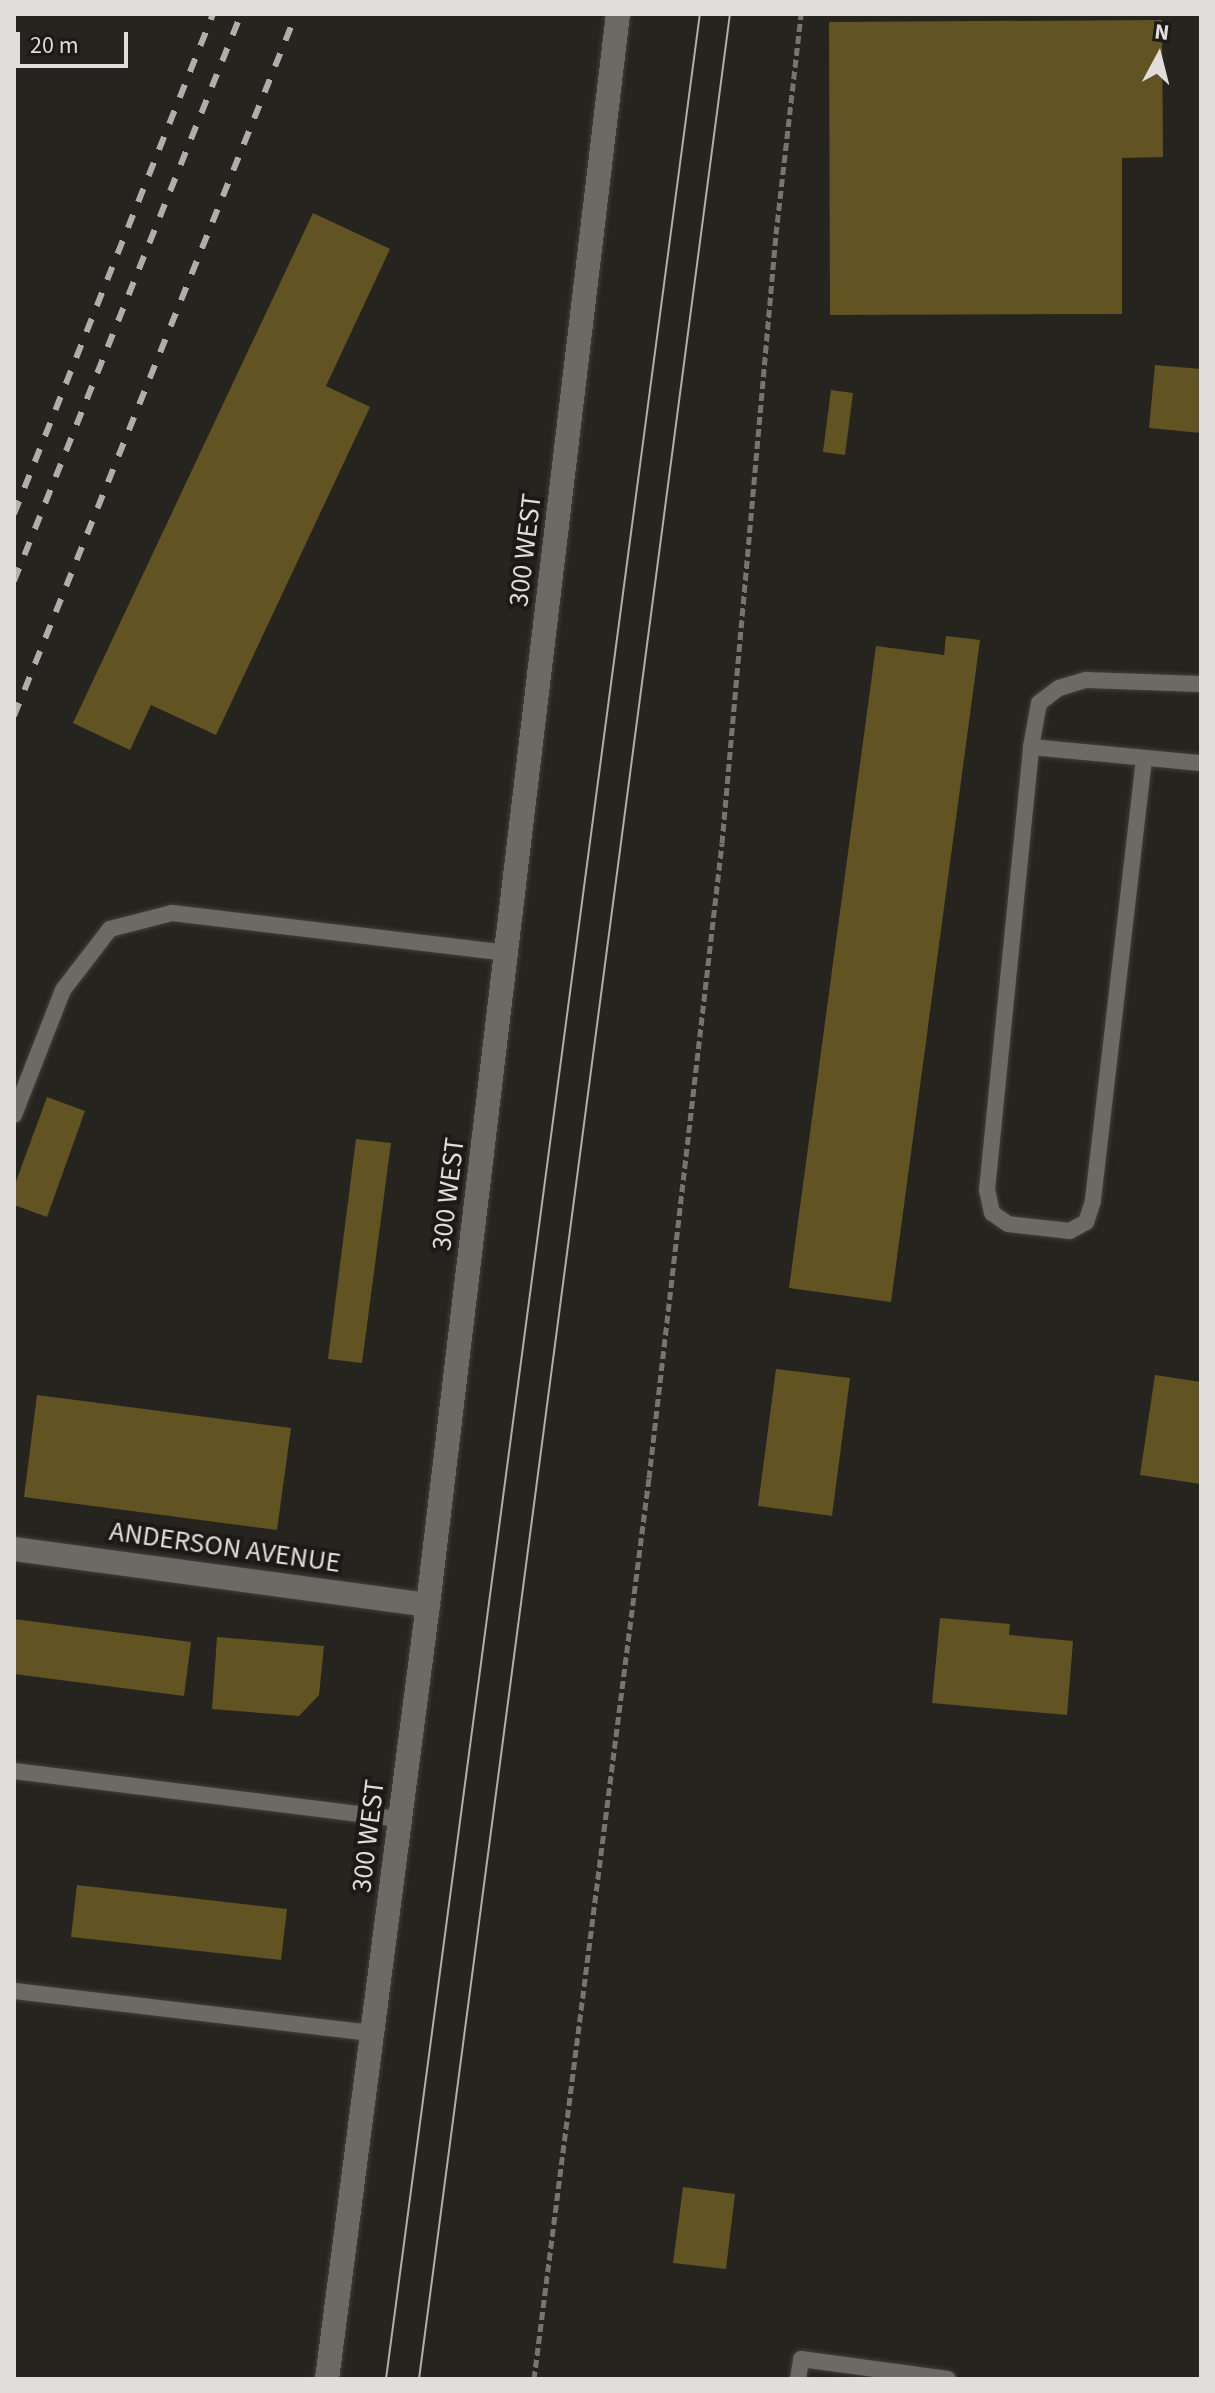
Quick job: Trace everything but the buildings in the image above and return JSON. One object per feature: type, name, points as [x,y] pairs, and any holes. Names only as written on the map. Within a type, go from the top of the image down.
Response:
[{"type":"street","name":"300 WEST","points":[[327,2379],[428,1605],[618,14]]},
{"type":"street","name":"ANDERSON AVENUE","points":[[14,1549],[428,1605]]},
{"type":"lane","points":[[1144,759],[1093,1201],[1086,1222],[1070,1231],[1008,1224],[992,1213],[987,1190],[1031,747],[1039,703],[1059,688],[1086,680],[1201,684]]},
{"type":"lane","points":[[1031,747],[1201,763]]},
{"type":"lane","points":[[14,1115],[63,990],[110,929],[172,913],[508,953]]},
{"type":"lane","points":[[14,1771],[400,1819]]},
{"type":"lane","points":[[14,1991],[372,2033]]},
{"type":"lane","points":[[798,2379],[801,2359],[948,2379]]},
{"type":"path","points":[[534,2379],[684,1176],[722,843],[776,234],[801,14]]},
{"type":"tram line","points":[[386,2379],[700,14]]},
{"type":"tram line","points":[[419,2379],[730,14]]},
{"type":"railway","points":[[14,514],[213,14]]},
{"type":"railway","points":[[14,581],[241,14]]},
{"type":"railway","points":[[14,716],[296,14]]}]
